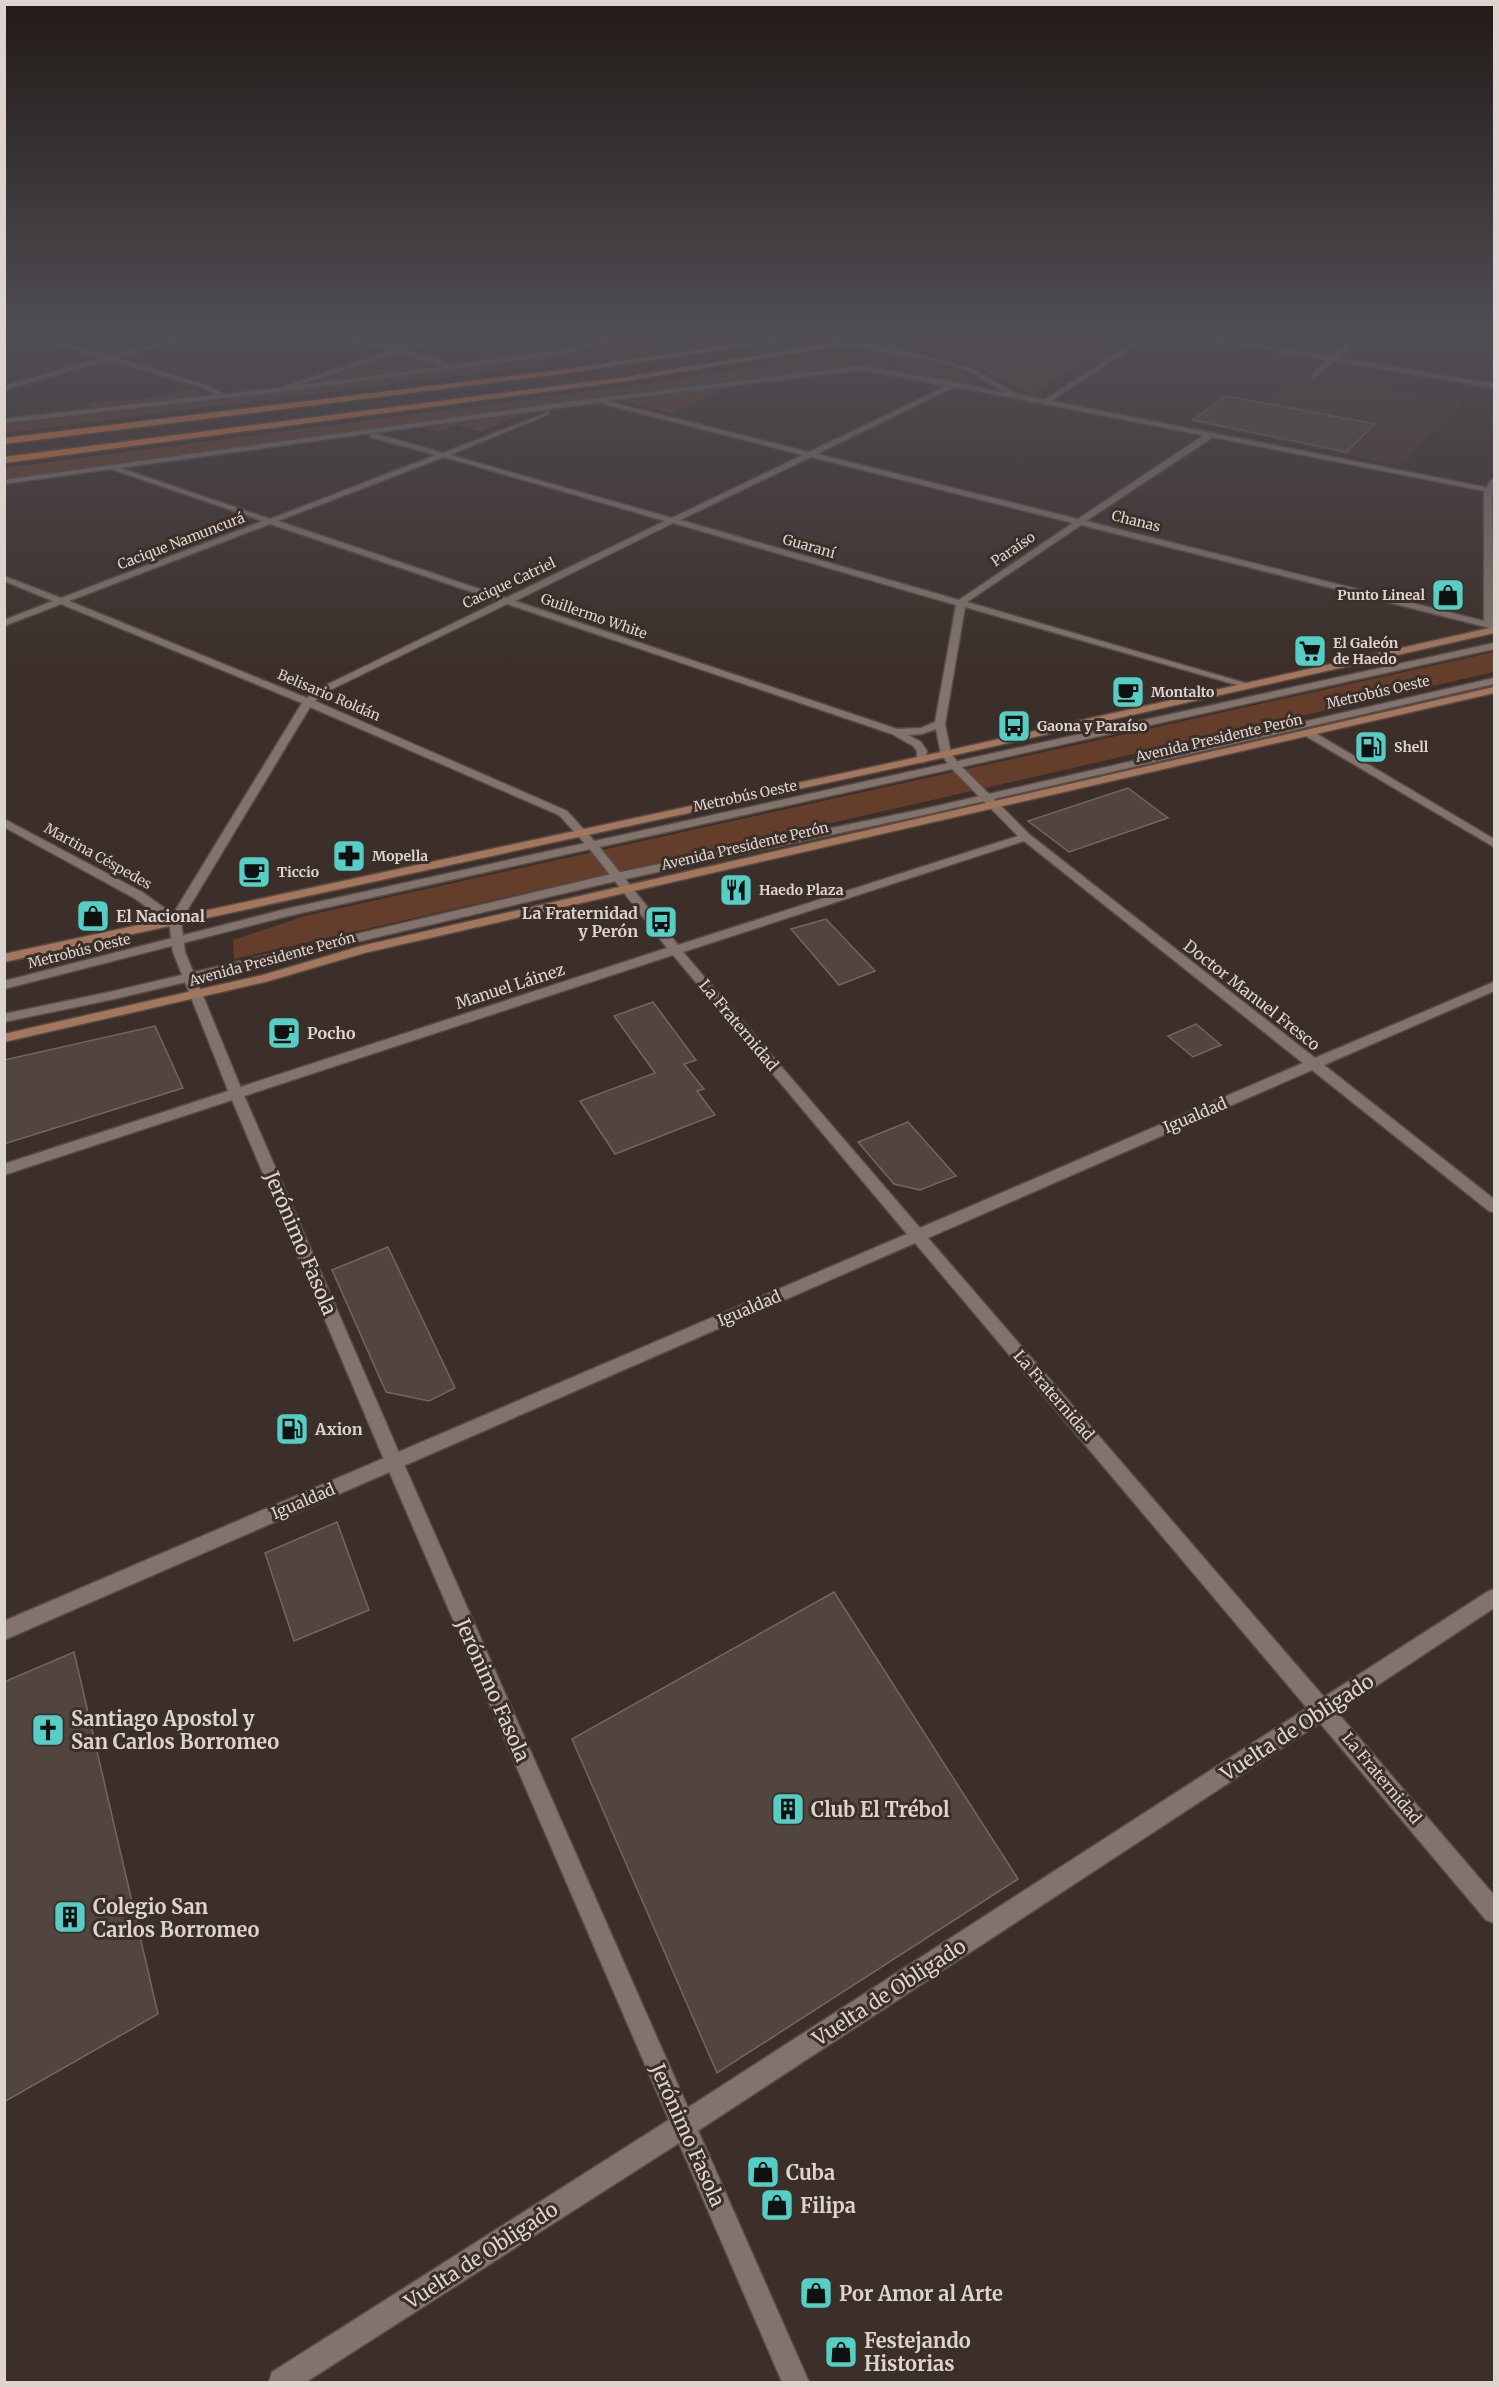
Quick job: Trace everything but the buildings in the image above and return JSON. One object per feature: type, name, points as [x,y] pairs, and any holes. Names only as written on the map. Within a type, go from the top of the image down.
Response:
[{"type":"highway","points":[[4,460],[116,445]]},
{"type":"main road","points":[[4,958],[946,754],[1493,626]]},
{"type":"main road","name":"Avenida Presidente Perón","points":[[4,1038],[195,995],[361,950],[626,890],[990,800],[1308,734],[1494,690]]},
{"type":"street","points":[[4,482],[275,445]]},
{"type":"street","name":"Guaraní","points":[[412,445],[1247,685]]},
{"type":"street","name":"Cacique Namuncurá","points":[[4,623],[467,445]]},
{"type":"street","name":"Chanas","points":[[779,445],[1493,626]]},
{"type":"street","name":"Cacique Catriel","points":[[175,921],[308,702],[323,690],[831,445]]},
{"type":"street","name":"Paraíso","points":[[961,603],[1080,520],[1194,445]]},
{"type":"street","points":[[1263,445],[1491,490]]},
{"type":"street","name":"Guillermo White","points":[[112,468],[896,732],[916,744],[922,751],[921,759]]},
{"type":"street","points":[[1493,626],[1491,490],[1494,481]]},
{"type":"street","name":"Belisario Roldán","points":[[4,578],[308,702],[553,806],[564,813],[616,877]]},
{"type":"street","points":[[946,754],[940,724],[961,603]]},
{"type":"street","name":"Metrobús Oeste","points":[[4,985],[286,913],[1494,646]]},
{"type":"street","name":"Metrobús Oeste","points":[[4,1018],[616,877],[990,800],[1494,681]]},
{"type":"street","name":"Guillermo White","points":[[896,732],[916,732],[940,724]]},
{"type":"street","points":[[1308,734],[1494,844]]},
{"type":"street","name":"Doctor Manuel Fresco","points":[[946,754],[955,766],[1026,837],[1494,1207]]},
{"type":"street","name":"Martina Céspedes","points":[[4,822],[138,895],[175,921]]},
{"type":"street","name":"Manuel Láinez","points":[[4,1170],[1026,837]]},
{"type":"street","name":"La Fraternidad","points":[[616,877],[675,950],[1324,1709],[1494,1912]]},
{"type":"street","name":"Jerónimo Fasola","points":[[175,921],[177,942],[195,995],[236,1093],[394,1462],[796,2382]]},
{"type":"street","name":"Igualdad","points":[[4,1631],[1494,986]]},
{"type":"street","name":"Vuelta de Obligado","points":[[282,2382],[684,2126],[1494,1598]]},
{"type":"shaded area","points":[[176,445],[255,445],[5,479],[4,468]]},
{"type":"shaded area","points":[[1302,445],[1421,445],[1400,466]]},
{"type":"shaded area","points":[[1494,652],[1494,672],[234,959],[233,940],[305,916]]},
{"type":"place","name":"Punto Lineal","points":[[1448,595]]},
{"type":"place","name":"El Galeón de Haedo","points":[[1310,651]]},
{"type":"place","name":"Montalto","points":[[1128,692]]},
{"type":"place","name":"Gaona y Paraíso","points":[[1014,726]]},
{"type":"place","name":"Shell","points":[[1371,747]]},
{"type":"place","name":"Mopella","points":[[349,856]]},
{"type":"place","name":"Ticcio","points":[[254,872]]},
{"type":"place","name":"Haedo Plaza","points":[[736,890]]},
{"type":"place","name":"El Nacional","points":[[93,916]]},
{"type":"place","name":"La Fraternidad y Perón","points":[[661,922]]},
{"type":"place","name":"Pocho","points":[[284,1033]]},
{"type":"place","name":"Axion","points":[[292,1429]]},
{"type":"place","name":"Santiago Apostol y San Carlos Borromeo","points":[[48,1730]]},
{"type":"place","name":"Club El Trébol","points":[[788,1809]]},
{"type":"place","name":"Colegio San Carlos Borromeo","points":[[70,1917]]},
{"type":"place","name":"Cuba","points":[[763,2172]]},
{"type":"place","name":"Filipa","points":[[777,2205]]},
{"type":"place","name":"Por Amor al Arte","points":[[816,2293]]},
{"type":"place","name":"Festejando Historias","points":[[841,2352]]}]
